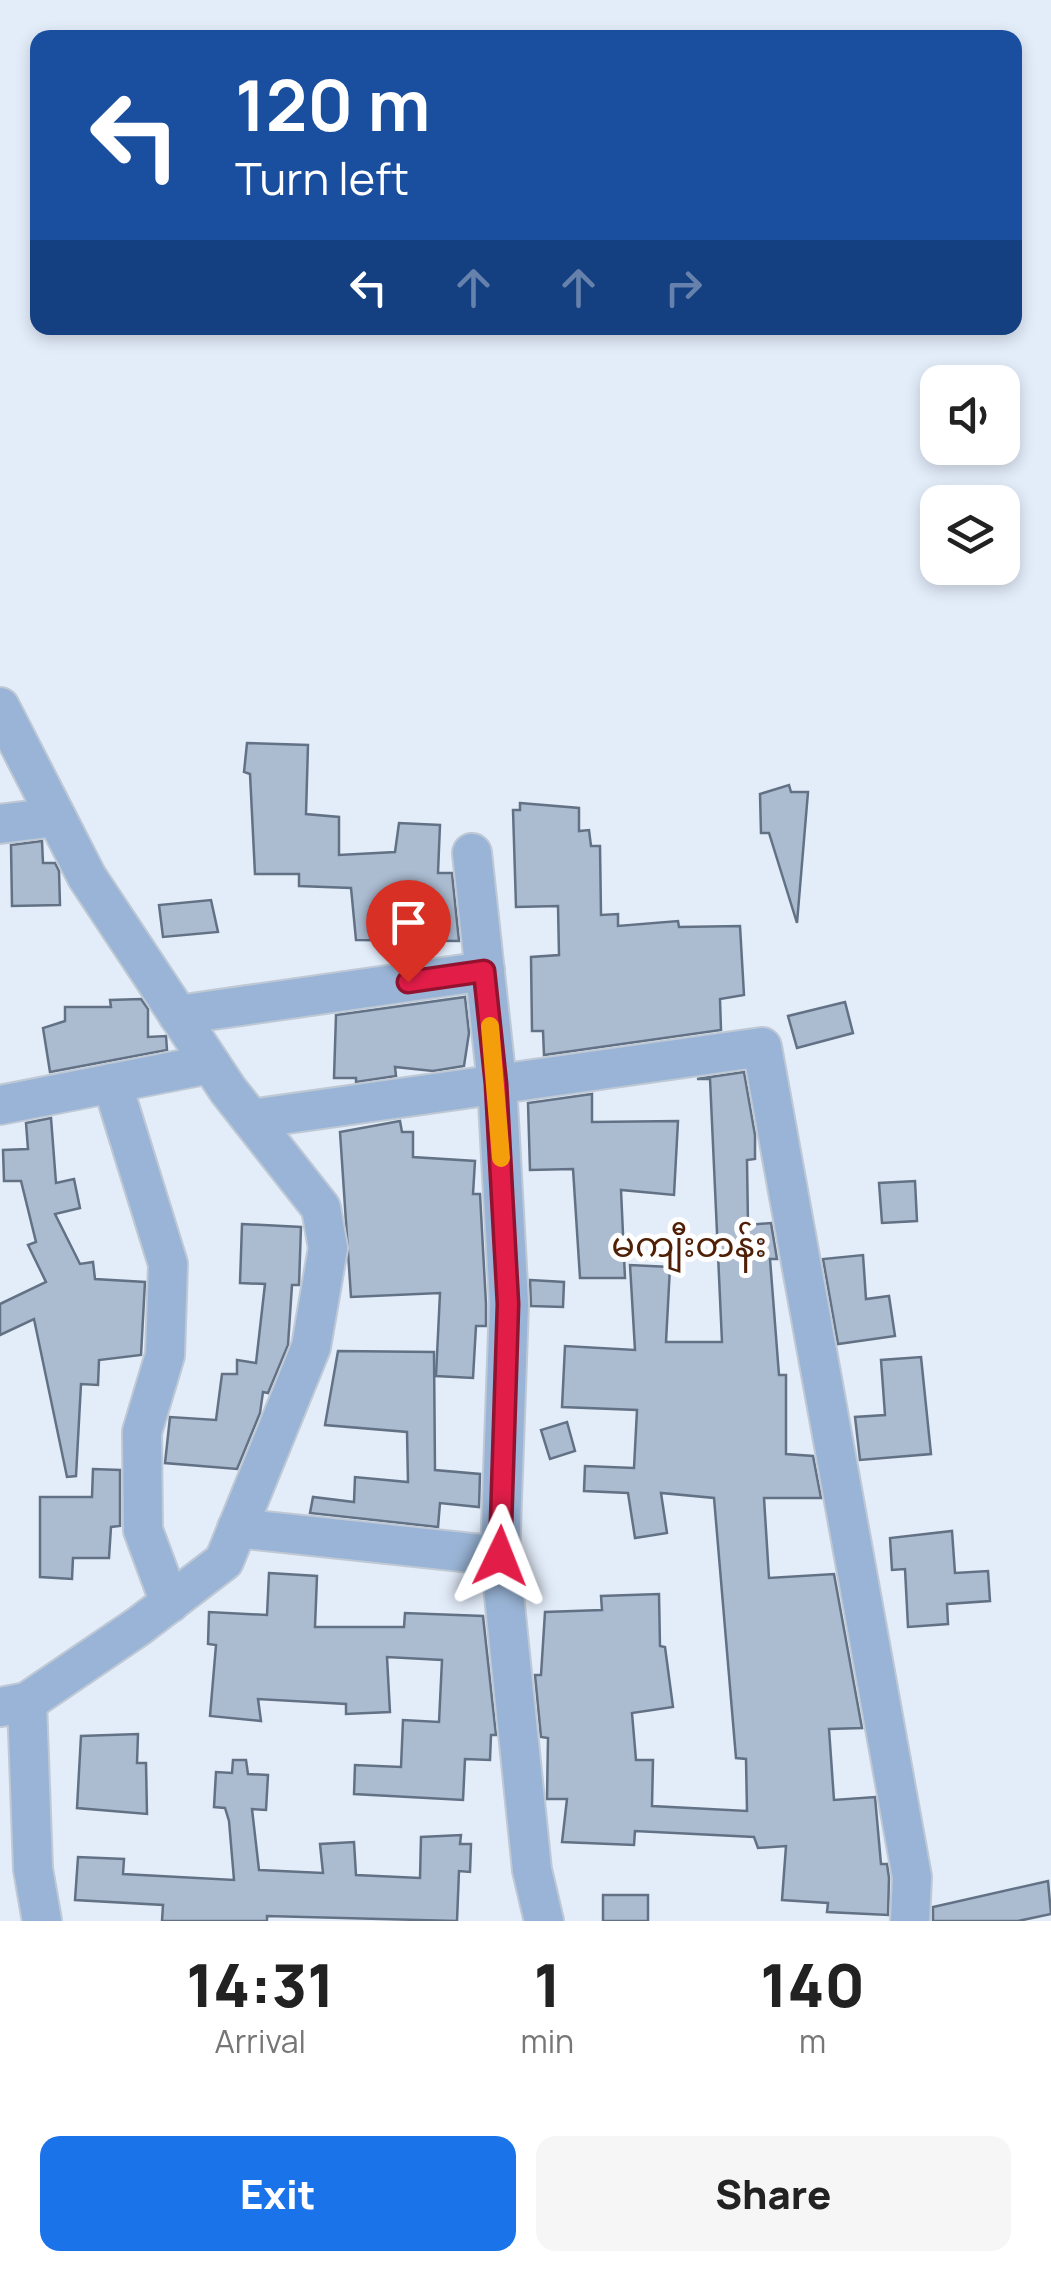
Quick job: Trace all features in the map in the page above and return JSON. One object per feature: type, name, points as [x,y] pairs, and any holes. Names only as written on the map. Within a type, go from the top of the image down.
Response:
[{"type":"street","points":[[0,707],[87,878],[210,1064],[321,1208],[328,1248],[311,1347],[224,1560],[170,1603],[13,1705],[42,1921]]},
{"type":"street","points":[[0,824],[56,816]]},
{"type":"street","points":[[472,853],[496,1084],[508,1304],[500,1556],[532,1870],[544,1921]]},
{"type":"street","points":[[178,1015],[484,971]]},
{"type":"street","points":[[251,1119],[762,1047],[912,1877],[910,1921]]},
{"type":"street","points":[[0,1106],[210,1064]]},
{"type":"street","points":[[112,1084],[168,1264],[165,1355],[142,1432],[143,1530],[170,1603]]},
{"type":"street","points":[[237,1528],[500,1556]]},
{"type":"building","points":[[247,743],[308,745],[306,814],[339,817],[339,855],[395,852],[399,823],[440,825],[438,873],[452,873],[459,941],[356,940],[351,888],[299,886],[299,874],[255,874],[250,774],[244,772]]},
{"type":"building","points":[[789,785],[791,792],[808,792],[797,923],[769,833],[761,833],[760,794]]},
{"type":"building","points":[[520,803],[579,808],[579,831],[589,830],[591,846],[600,846],[601,915],[618,914],[618,926],[678,921],[679,927],[740,926],[744,995],[720,999],[721,1030],[544,1055],[543,1031],[532,1031],[531,957],[559,955],[558,906],[516,907],[513,810],[520,810]]},
{"type":"building","points":[[42,841],[43,863],[55,863],[59,871],[60,905],[12,906],[11,845]]},
{"type":"building","points":[[211,900],[218,932],[163,937],[159,905]]},
{"type":"building","points":[[465,997],[469,1033],[464,1066],[433,1071],[395,1067],[396,1076],[356,1082],[356,1078],[334,1078],[336,1015]]},
{"type":"building","points":[[141,999],[148,1009],[148,1037],[166,1036],[167,1050],[50,1072],[43,1028],[65,1021],[65,1007],[111,1007],[110,1000]]},
{"type":"building","points":[[845,1002],[853,1033],[797,1048],[788,1016]]},
{"type":"building","points":[[744,1072],[755,1135],[755,1159],[747,1160],[748,1225],[771,1223],[777,1259],[770,1259],[779,1375],[786,1375],[786,1454],[813,1456],[821,1498],[764,1498],[769,1578],[834,1574],[862,1728],[829,1729],[834,1800],[875,1797],[881,1864],[887,1864],[889,1878],[888,1915],[827,1912],[828,1903],[782,1900],[786,1846],[758,1848],[754,1837],[635,1831],[634,1845],[562,1842],[567,1799],[547,1799],[548,1738],[541,1737],[535,1675],[541,1675],[545,1612],[602,1610],[601,1596],[659,1594],[660,1646],[665,1647],[673,1707],[632,1713],[636,1760],[653,1760],[652,1806],[747,1811],[746,1759],[736,1758],[714,1498],[661,1493],[667,1533],[635,1538],[628,1493],[584,1491],[585,1466],[634,1468],[637,1410],[562,1407],[565,1346],[635,1350],[630,1265],[670,1267],[666,1342],[722,1342],[710,1079],[697,1079]]},
{"type":"building","points":[[592,1094],[592,1122],[678,1121],[674,1195],[621,1190],[625,1278],[580,1278],[573,1169],[530,1170],[528,1103]]},
{"type":"building","points":[[51,1118],[56,1183],[74,1179],[80,1208],[55,1214],[80,1264],[93,1262],[95,1279],[145,1282],[141,1355],[99,1360],[98,1385],[81,1384],[76,1476],[67,1477],[34,1319],[0,1335],[0,1304],[46,1282],[28,1245],[36,1242],[21,1181],[4,1181],[3,1150],[28,1149],[26,1123]]},
{"type":"building","points":[[400,1121],[402,1132],[413,1132],[413,1157],[475,1161],[473,1194],[480,1194],[486,1326],[476,1326],[473,1378],[436,1376],[440,1293],[351,1297],[340,1132]]},
{"type":"building","points":[[915,1181],[917,1221],[882,1223],[879,1183]]},
{"type":"building","points":[[242,1224],[301,1227],[299,1285],[292,1285],[288,1345],[268,1393],[263,1392],[260,1413],[237,1469],[165,1463],[170,1417],[216,1420],[222,1374],[237,1374],[237,1360],[256,1363],[265,1284],[240,1283]]},
{"type":"building","points":[[863,1255],[866,1299],[889,1296],[895,1336],[838,1344],[823,1259]]},
{"type":"building","points":[[530,1280],[564,1282],[563,1307],[531,1306]]},
{"type":"building","points":[[338,1351],[434,1352],[435,1470],[480,1474],[479,1507],[440,1503],[438,1527],[310,1513],[313,1497],[354,1502],[355,1477],[408,1482],[407,1432],[325,1425]]},
{"type":"building","points":[[921,1357],[931,1454],[860,1460],[855,1417],[885,1415],[881,1360]]},
{"type":"building","points":[[567,1422],[575,1451],[550,1459],[541,1430]]},
{"type":"building","points":[[93,1469],[120,1470],[120,1526],[111,1527],[109,1558],[73,1558],[72,1579],[40,1577],[40,1497],[92,1497]]},
{"type":"building","points":[[952,1531],[955,1573],[988,1571],[990,1601],[947,1604],[948,1624],[908,1627],[905,1569],[892,1570],[890,1538]]},
{"type":"building","points":[[269,1573],[317,1576],[315,1627],[404,1627],[405,1613],[483,1616],[496,1735],[491,1735],[490,1760],[465,1759],[463,1800],[354,1794],[355,1765],[401,1767],[403,1720],[439,1722],[442,1660],[387,1657],[390,1712],[346,1714],[346,1704],[258,1699],[261,1721],[210,1716],[216,1645],[208,1644],[209,1612],[267,1615]]},
{"type":"building","points":[[138,1734],[137,1763],[146,1763],[147,1814],[77,1808],[81,1736]]},
{"type":"building","points":[[233,1760],[246,1760],[248,1774],[268,1775],[266,1810],[252,1809],[259,1870],[323,1873],[320,1844],[354,1842],[356,1875],[420,1878],[421,1837],[461,1835],[460,1844],[471,1844],[470,1872],[459,1871],[457,1921],[267,1916],[267,1921],[162,1921],[163,1905],[75,1900],[78,1857],[124,1859],[123,1874],[234,1880],[229,1821],[225,1808],[214,1807],[216,1772],[232,1773]]},
{"type":"building","points":[[1048,1881],[1051,1914],[1018,1921],[933,1921],[933,1907]]},
{"type":"building","points":[[603,1895],[648,1895],[648,1921],[603,1921]]},
{"type":"slow traffic","points":[[490,1026],[501,1158]]},
{"type":"district","name":"မကျီးတန်း","points":[[689,1245]]},
{"type":"route","points":[[408,982],[484,971],[496,1084],[508,1304],[500,1556]]}]
